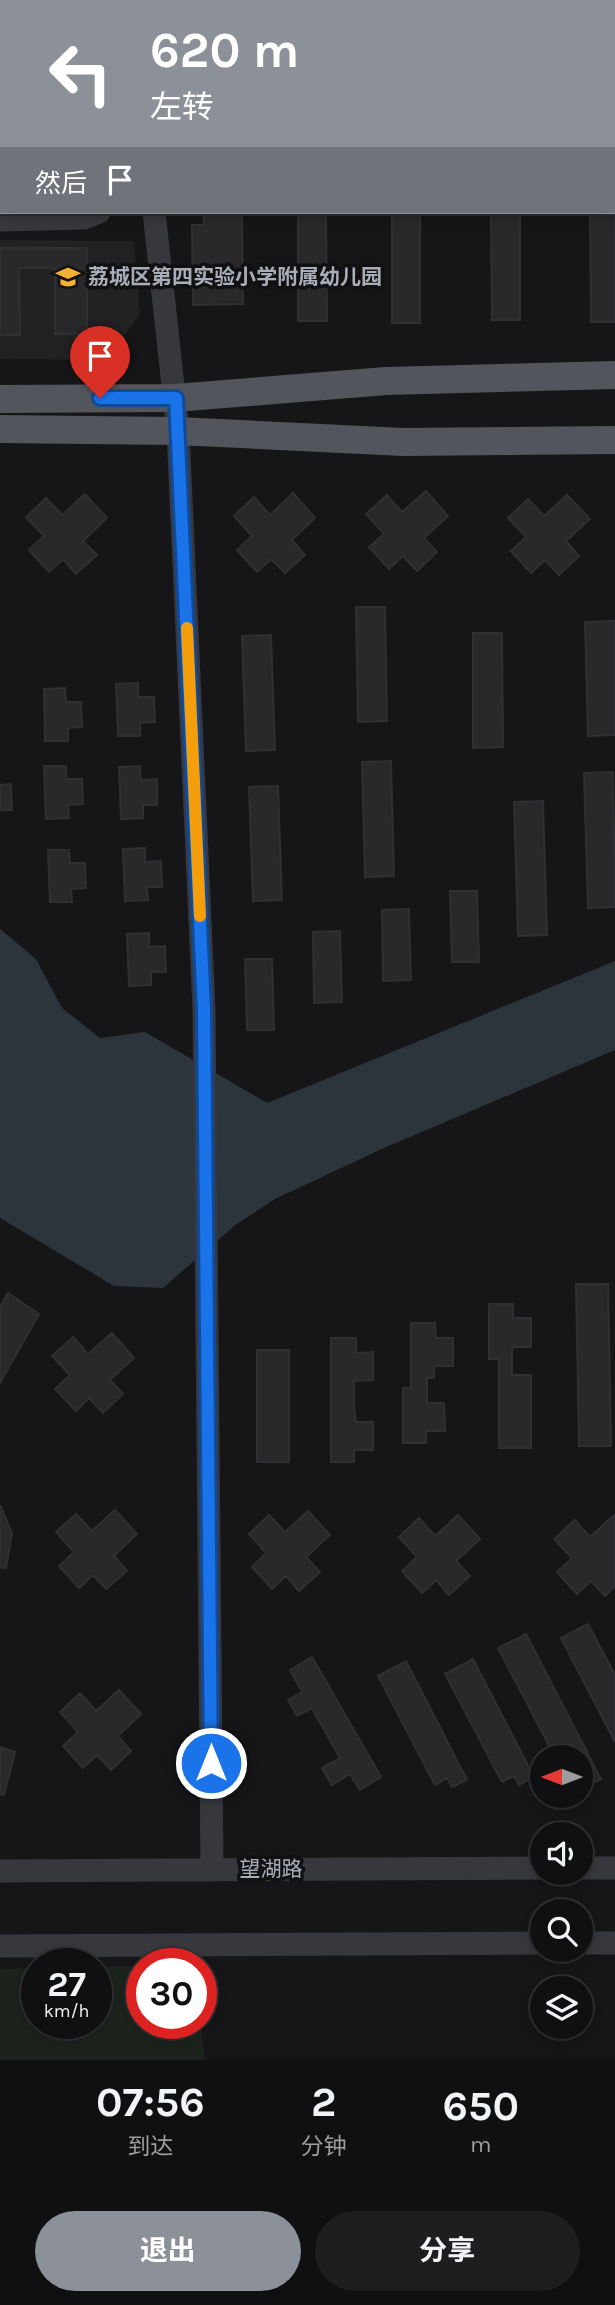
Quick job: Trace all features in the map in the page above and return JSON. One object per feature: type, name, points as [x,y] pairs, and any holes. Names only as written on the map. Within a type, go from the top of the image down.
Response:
[{"type":"main road","points":[[0,399],[176,398],[386,381],[615,375]]},
{"type":"main road","points":[[0,429],[178,431],[403,442],[615,440]]},
{"type":"street","points":[[0,220],[84,218],[94,214]]},
{"type":"street","points":[[154,214],[176,398],[204,1010],[212,1870]]},
{"type":"street","name":"望湖路","points":[[0,1871],[530,1868]]},
{"type":"street","points":[[593,1868],[615,1868]]},
{"type":"street","points":[[0,1946],[530,1943]]},
{"type":"street","points":[[593,1943],[615,1943]]},
{"type":"shaded area","name":"荔城区第四实验小学附属幼儿园","points":[[0,240],[134,241],[140,314],[106,360],[0,359]]},
{"type":"shaded area","points":[[0,929],[36,959],[62,1008],[100,1038],[145,1032],[267,1103],[615,961],[615,1050],[384,1148],[275,1199],[234,1226],[163,1288],[114,1286],[0,1218]]},
{"type":"shaded area","points":[[126,1966],[126,2039],[203,2039],[205,2060],[0,2060],[0,1969],[21,1968],[21,2039],[112,2039],[112,1967]]},
{"type":"building","points":[[203,214],[242,214],[243,304],[193,305],[192,225],[204,225]]},
{"type":"building","points":[[298,214],[326,214],[327,321],[298,321]]},
{"type":"building","points":[[392,214],[420,214],[420,323],[392,323]]},
{"type":"building","points":[[491,214],[520,214],[520,320],[492,320]]},
{"type":"building","points":[[590,214],[615,214],[615,322],[591,322]]},
{"type":"building","points":[[0,248],[87,248],[87,334],[55,334],[55,268],[19,268],[20,335],[0,335]]},
{"type":"building","points":[[426,491],[448,516],[424,538],[437,552],[417,571],[403,556],[389,569],[369,547],[384,534],[366,514],[387,495],[402,512]]},
{"type":"building","points":[[293,493],[315,518],[292,540],[305,555],[285,573],[271,559],[257,572],[237,550],[252,536],[234,516],[254,497],[270,515]]},
{"type":"building","points":[[85,494],[107,518],[83,541],[97,555],[76,574],[63,559],[49,572],[29,550],[44,536],[26,517],[46,498],[62,515]]},
{"type":"building","points":[[567,495],[590,519],[566,541],[579,556],[559,575],[545,560],[531,573],[511,551],[526,537],[508,518],[528,499],[544,516]]},
{"type":"building","points":[[356,607],[385,607],[387,721],[358,722]]},
{"type":"building","points":[[615,621],[615,735],[588,736],[585,622]]},
{"type":"building","points":[[473,633],[502,633],[503,747],[473,748]]},
{"type":"building","points":[[271,635],[275,750],[246,751],[242,636]]},
{"type":"building","points":[[138,683],[138,697],[154,697],[155,722],[140,723],[140,736],[118,736],[116,684]]},
{"type":"building","points":[[65,688],[66,702],[81,702],[82,727],[68,728],[68,741],[45,741],[44,689]]},
{"type":"building","points":[[391,761],[394,876],[365,877],[362,762]]},
{"type":"building","points":[[44,766],[66,766],[66,779],[82,779],[83,804],[68,805],[69,818],[46,819]]},
{"type":"building","points":[[140,766],[141,780],[157,779],[157,805],[143,805],[143,818],[121,819],[119,767]]},
{"type":"building","points":[[613,772],[615,907],[588,908],[584,773]]},
{"type":"building","points":[[11,784],[12,810],[0,810],[0,785]]},
{"type":"building","points":[[278,786],[282,900],[253,901],[249,787]]},
{"type":"building","points":[[543,801],[547,935],[518,936],[514,802]]},
{"type":"building","points":[[145,848],[145,862],[161,861],[162,887],[147,887],[148,900],[125,901],[123,849]]},
{"type":"building","points":[[48,850],[69,850],[70,863],[85,863],[86,888],[71,889],[72,902],[50,902]]},
{"type":"building","points":[[450,891],[477,891],[479,962],[452,962]]},
{"type":"building","points":[[409,909],[411,980],[383,981],[382,910]]},
{"type":"building","points":[[340,931],[342,1002],[314,1003],[313,932]]},
{"type":"building","points":[[149,933],[149,947],[165,946],[166,972],[151,972],[151,985],[129,986],[127,934]]},
{"type":"building","points":[[245,959],[272,959],[274,1030],[247,1030]]},
{"type":"building","points":[[576,1284],[608,1284],[611,1446],[579,1446]]},
{"type":"building","points":[[8,1293],[39,1314],[0,1383],[0,1307]]},
{"type":"building","points":[[489,1304],[513,1304],[513,1318],[531,1318],[531,1347],[512,1347],[512,1375],[531,1375],[531,1448],[499,1448],[499,1359],[489,1359]]},
{"type":"building","points":[[411,1323],[435,1323],[436,1338],[453,1338],[453,1366],[434,1366],[434,1378],[427,1378],[427,1403],[444,1403],[445,1431],[426,1431],[426,1443],[403,1443],[403,1388],[411,1388]]},
{"type":"building","points":[[112,1333],[134,1358],[110,1380],[123,1394],[103,1413],[89,1398],[76,1411],[55,1389],[70,1375],[52,1356],[73,1337],[88,1354]]},
{"type":"building","points":[[331,1338],[356,1338],[356,1353],[373,1352],[373,1380],[354,1381],[354,1407],[356,1422],[373,1422],[373,1450],[354,1450],[354,1462],[331,1462]]},
{"type":"building","points":[[257,1350],[289,1350],[289,1462],[257,1462]]},
{"type":"building","points":[[0,1505],[12,1533],[6,1568],[0,1567]]},
{"type":"building","points":[[115,1510],[137,1534],[114,1556],[127,1571],[106,1589],[93,1575],[79,1588],[59,1566],[74,1552],[56,1532],[76,1514],[92,1531]]},
{"type":"building","points":[[308,1511],[330,1535],[306,1557],[320,1572],[299,1591],[286,1576],[272,1589],[252,1567],[266,1553],[249,1534],[269,1515],[285,1532]]},
{"type":"building","points":[[615,1514],[615,1586],[605,1596],[591,1581],[577,1594],[557,1572],[572,1558],[554,1539],[575,1520],[590,1537]]},
{"type":"building","points":[[458,1515],[480,1539],[456,1561],[470,1576],[449,1595],[436,1580],[422,1593],[402,1571],[417,1557],[399,1537],[419,1518],[435,1536]]},
{"type":"building","points":[[588,1624],[615,1675],[615,1742],[561,1638]]},
{"type":"building","points":[[526,1634],[583,1745],[549,1745],[498,1648]]},
{"type":"building","points":[[312,1657],[381,1777],[360,1790],[350,1774],[332,1785],[322,1768],[340,1758],[312,1708],[297,1716],[288,1700],[302,1692],[290,1670]]},
{"type":"building","points":[[473,1659],[530,1769],[530,1779],[519,1785],[514,1776],[502,1782],[445,1674]]},
{"type":"building","points":[[406,1661],[467,1780],[452,1787],[447,1778],[435,1785],[378,1676]]},
{"type":"building","points":[[119,1690],[141,1714],[118,1736],[131,1751],[111,1770],[97,1755],[83,1768],[63,1746],[78,1732],[60,1712],[80,1693],[96,1711]]},
{"type":"building","points":[[0,1747],[15,1752],[4,1795],[0,1794]]},
{"type":"building","points":[[593,1764],[601,1779],[593,1783]]},
{"type":"slow traffic","points":[[187,628],[200,916]]},
{"type":"place","name":"荔城区第四实验小学附属幼儿园","points":[[68,277]]},
{"type":"route","points":[[100,398],[176,398],[204,1010],[211,1763]]}]
